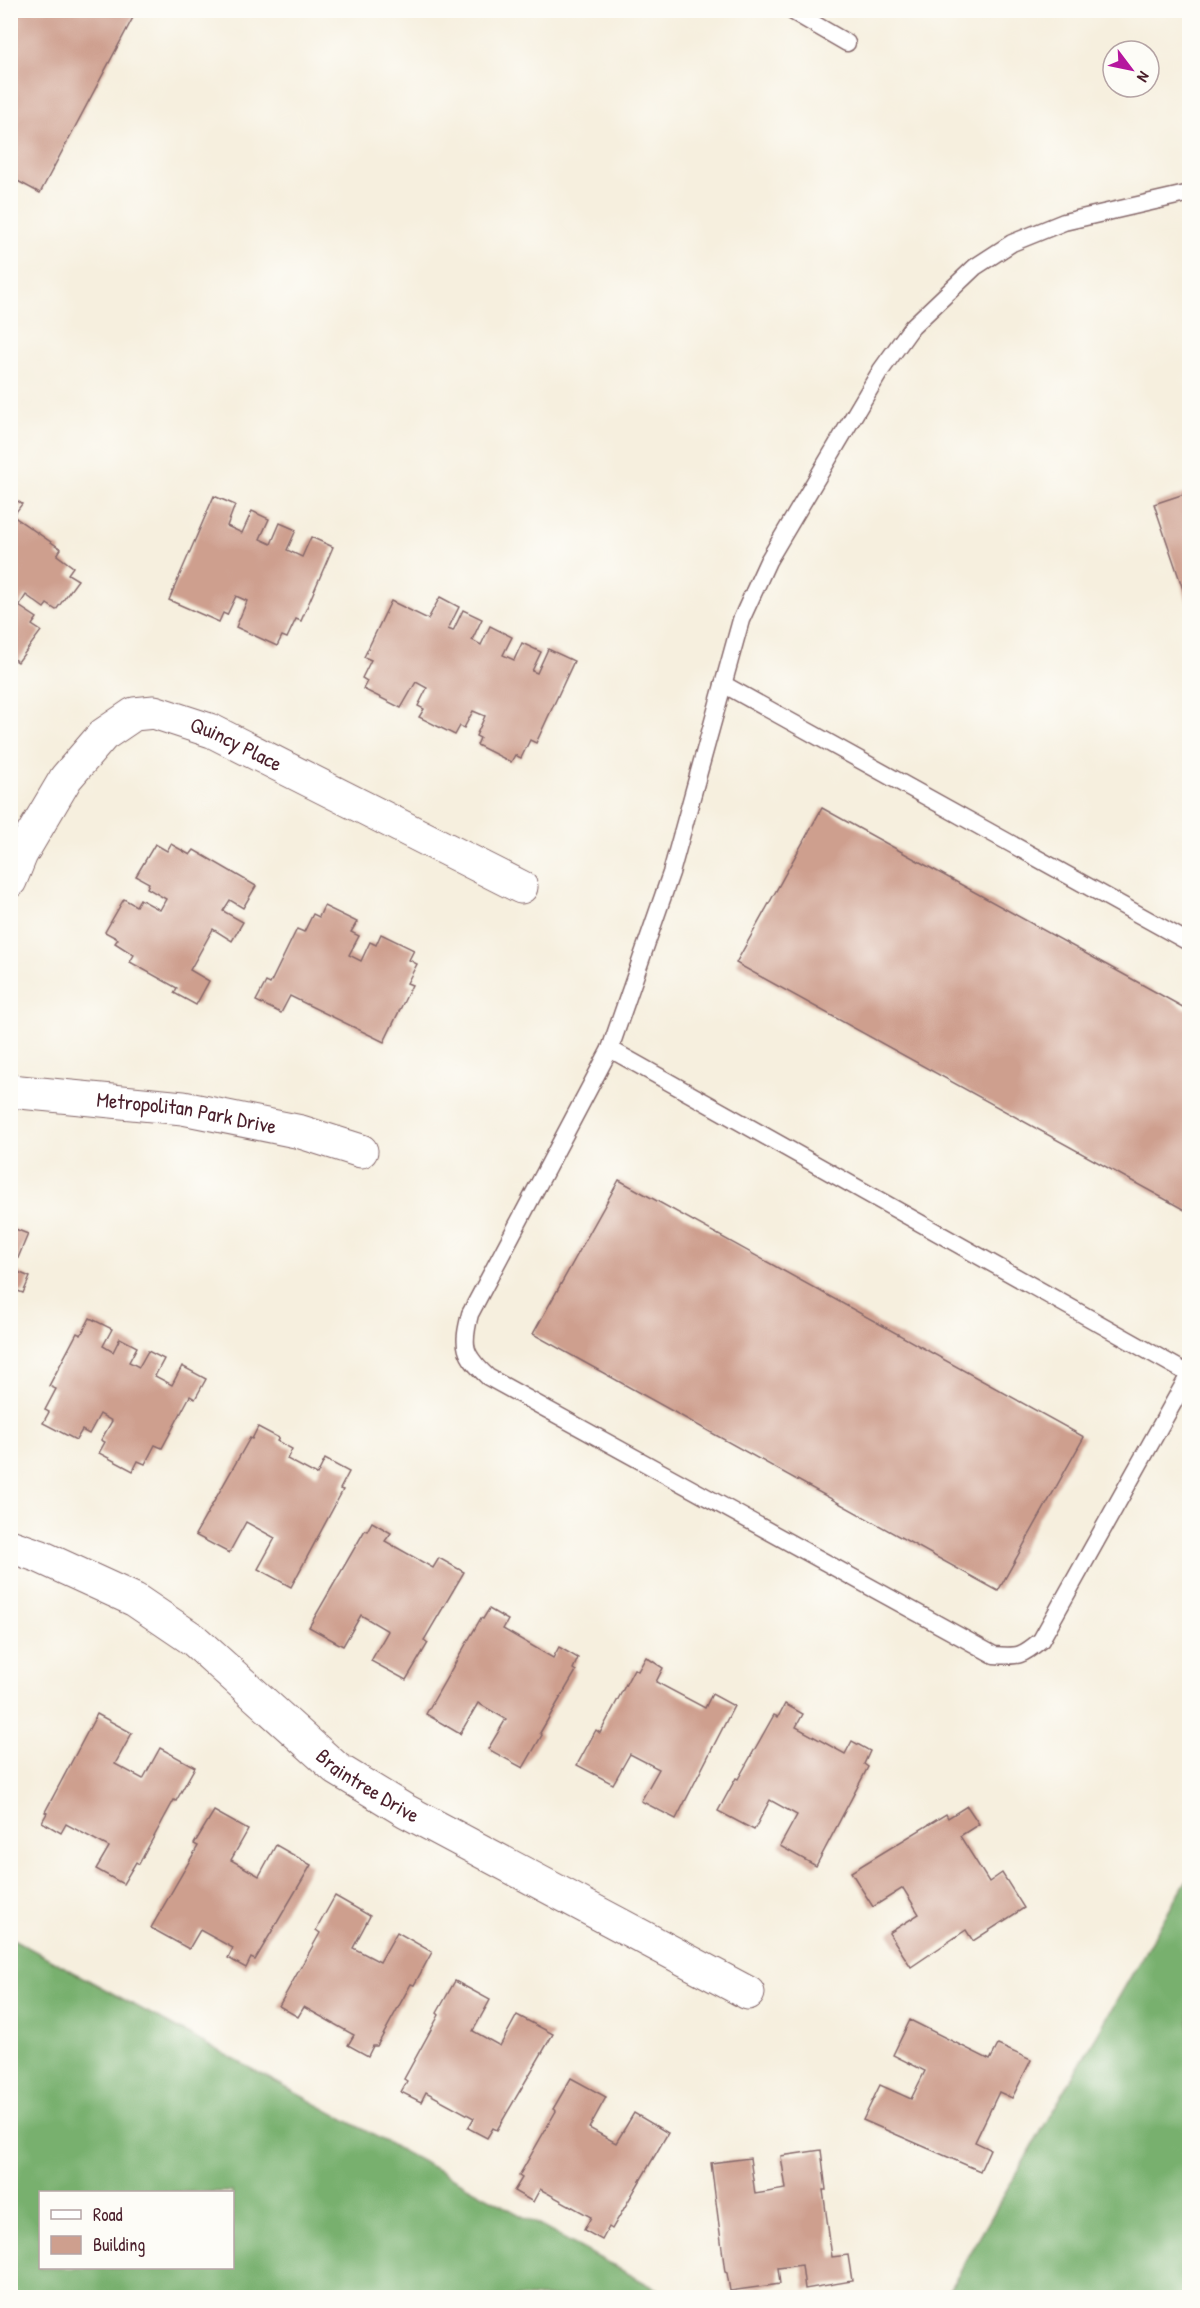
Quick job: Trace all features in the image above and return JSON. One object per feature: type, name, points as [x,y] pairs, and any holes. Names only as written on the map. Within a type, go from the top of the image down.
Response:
[{"type":"street","name":"Quincy Place","points":[[10,881],[21,854],[66,778],[103,735],[134,714],[154,712],[212,731],[521,887]]},
{"type":"street","name":"Metropolitan Park Drive","points":[[10,1091],[183,1108],[302,1132],[361,1151]]},
{"type":"street","name":"Braintree Drive","points":[[10,1546],[39,1556],[135,1600],[194,1640],[337,1769],[406,1811],[748,1993]]},
{"type":"lane","points":[[790,10],[847,43]]},
{"type":"lane","points":[[610,1049],[1189,1373],[1041,1640],[1024,1654],[1009,1656],[994,1654],[488,1377],[471,1361],[464,1339],[470,1314],[610,1049],[671,873],[741,620],[768,561],[881,370],[912,327],[975,267],[1012,243],[1064,222],[1190,193]]},
{"type":"lane","points":[[723,684],[1190,943]]},
{"type":"green space","points":[[1189,1876],[1189,2297],[945,2297]]},
{"type":"green space","points":[[11,1938],[671,2297],[11,2297]]},
{"type":"building","points":[[10,10],[137,10],[40,193],[10,177]]},
{"type":"building","points":[[1190,492],[1190,607],[1189,607],[1154,504]]},
{"type":"building","points":[[10,496],[22,504],[13,516],[61,549],[57,555],[73,567],[68,574],[78,580],[56,610],[47,604],[44,608],[26,595],[19,606],[37,618],[32,625],[41,631],[18,662],[10,657]]},
{"type":"building","points":[[214,496],[235,505],[227,526],[242,533],[252,511],[269,519],[260,539],[271,544],[280,523],[296,530],[287,550],[302,557],[311,537],[333,547],[301,621],[296,619],[287,638],[282,636],[277,646],[236,627],[247,601],[236,596],[227,615],[223,613],[219,622],[169,600]]},
{"type":"building","points":[[440,597],[459,607],[448,629],[453,631],[463,610],[482,619],[472,640],[481,645],[490,626],[512,637],[503,655],[514,660],[522,643],[541,652],[532,671],[537,673],[548,649],[574,661],[536,743],[530,740],[521,758],[515,755],[511,762],[477,745],[480,738],[476,736],[485,716],[473,711],[464,728],[460,726],[455,735],[419,717],[424,709],[418,706],[427,688],[416,682],[401,708],[363,689],[367,681],[362,678],[371,660],[364,657],[391,601],[428,619]]},
{"type":"building","points":[[822,808],[1190,1011],[1190,1213],[736,963]]},
{"type":"building","points":[[155,844],[167,851],[171,844],[190,855],[194,850],[256,886],[243,908],[230,900],[223,911],[243,922],[232,941],[213,929],[190,970],[209,981],[196,1005],[174,993],[177,988],[130,962],[134,955],[115,943],[118,939],[105,932],[124,899],[136,906],[140,899],[160,910],[166,899],[147,888],[149,883],[136,876]]},
{"type":"building","points":[[324,906],[357,922],[351,932],[359,936],[349,955],[361,961],[370,942],[376,945],[381,934],[414,950],[409,960],[417,964],[407,983],[412,985],[384,1042],[290,996],[281,1013],[256,1001],[266,982],[270,984],[297,929],[304,932],[313,914],[319,917]]},
{"type":"building","points":[[619,1180],[1084,1437],[998,1591],[533,1334]]},
{"type":"building","points":[[10,1227],[28,1234],[13,1270],[30,1277],[23,1293],[10,1288]]},
{"type":"building","points":[[90,1318],[112,1329],[103,1346],[113,1352],[120,1338],[137,1347],[129,1362],[139,1367],[148,1351],[164,1359],[155,1376],[172,1385],[182,1366],[206,1379],[195,1399],[190,1396],[162,1448],[155,1445],[145,1464],[138,1461],[133,1471],[99,1453],[105,1442],[101,1440],[112,1421],[100,1414],[89,1434],[82,1430],[76,1440],[43,1423],[49,1412],[45,1410],[56,1389],[49,1386],[77,1333],[81,1335]]},
{"type":"building","points":[[258,1427],[279,1438],[277,1441],[292,1449],[287,1459],[317,1475],[325,1459],[349,1472],[340,1489],[343,1490],[291,1587],[258,1569],[275,1538],[246,1522],[229,1553],[195,1535]]},
{"type":"building","points":[[372,1522],[391,1533],[385,1541],[433,1568],[439,1558],[464,1572],[424,1640],[428,1643],[406,1680],[371,1661],[388,1631],[361,1615],[343,1646],[309,1627],[365,1530],[367,1531]]},
{"type":"building","points":[[489,1609],[508,1620],[503,1629],[553,1658],[559,1647],[578,1658],[573,1669],[576,1671],[540,1733],[542,1735],[523,1768],[488,1749],[506,1719],[478,1703],[460,1734],[426,1714],[481,1618],[483,1619]]},
{"type":"building","points":[[646,1657],[663,1668],[656,1682],[705,1708],[712,1694],[734,1706],[676,1819],[641,1801],[659,1769],[630,1754],[613,1784],[577,1765],[596,1730],[600,1733],[634,1669],[638,1671]]},
{"type":"building","points":[[785,1704],[803,1714],[796,1727],[845,1754],[852,1741],[870,1751],[864,1764],[868,1767],[816,1866],[780,1846],[797,1815],[770,1800],[754,1830],[718,1811],[774,1715],[778,1717]]},
{"type":"building","points":[[97,1714],[132,1733],[115,1764],[143,1779],[160,1748],[195,1767],[139,1864],[136,1862],[123,1884],[96,1869],[109,1847],[66,1824],[61,1833],[42,1822],[47,1813],[45,1812]]},
{"type":"building","points":[[967,1806],[979,1824],[960,1836],[989,1882],[1002,1873],[1024,1908],[973,1941],[966,1930],[911,1967],[889,1933],[919,1914],[903,1888],[873,1907],[851,1872],[946,1814],[948,1818]]},
{"type":"building","points":[[214,1811],[248,1830],[231,1860],[259,1876],[276,1845],[311,1865],[255,1960],[251,1958],[246,1968],[228,1958],[233,1948],[200,1930],[189,1949],[151,1928],[198,1846],[194,1844]]},
{"type":"building","points":[[335,1896],[370,1916],[353,1948],[380,1962],[397,1932],[432,1952],[414,1985],[411,1984],[377,2046],[373,2046],[368,2056],[348,2045],[354,2035],[304,2007],[298,2017],[279,2006],[320,1933],[316,1930]]},
{"type":"building","points":[[455,1981],[490,2000],[473,2031],[500,2046],[517,2015],[553,2034],[497,2130],[493,2128],[487,2138],[468,2128],[474,2118],[426,2092],[421,2102],[401,2092],[407,2081],[404,2079]]},
{"type":"building","points":[[910,2020],[990,2060],[998,2045],[1031,2060],[1012,2098],[999,2092],[975,2142],[990,2149],[980,2171],[863,2120],[880,2085],[911,2099],[925,2071],[893,2055]]},
{"type":"building","points":[[571,2078],[606,2097],[589,2128],[616,2143],[634,2113],[668,2133],[612,2229],[609,2227],[602,2240],[584,2230],[591,2217],[540,2189],[533,2202],[514,2191],[522,2178],[519,2176],[556,2111],[553,2109]]},
{"type":"building","points":[[821,2150],[826,2190],[823,2190],[832,2257],[848,2255],[852,2281],[805,2289],[802,2265],[778,2268],[780,2284],[730,2291],[725,2272],[711,2163],[750,2158],[755,2194],[786,2189],[781,2156]]}]
